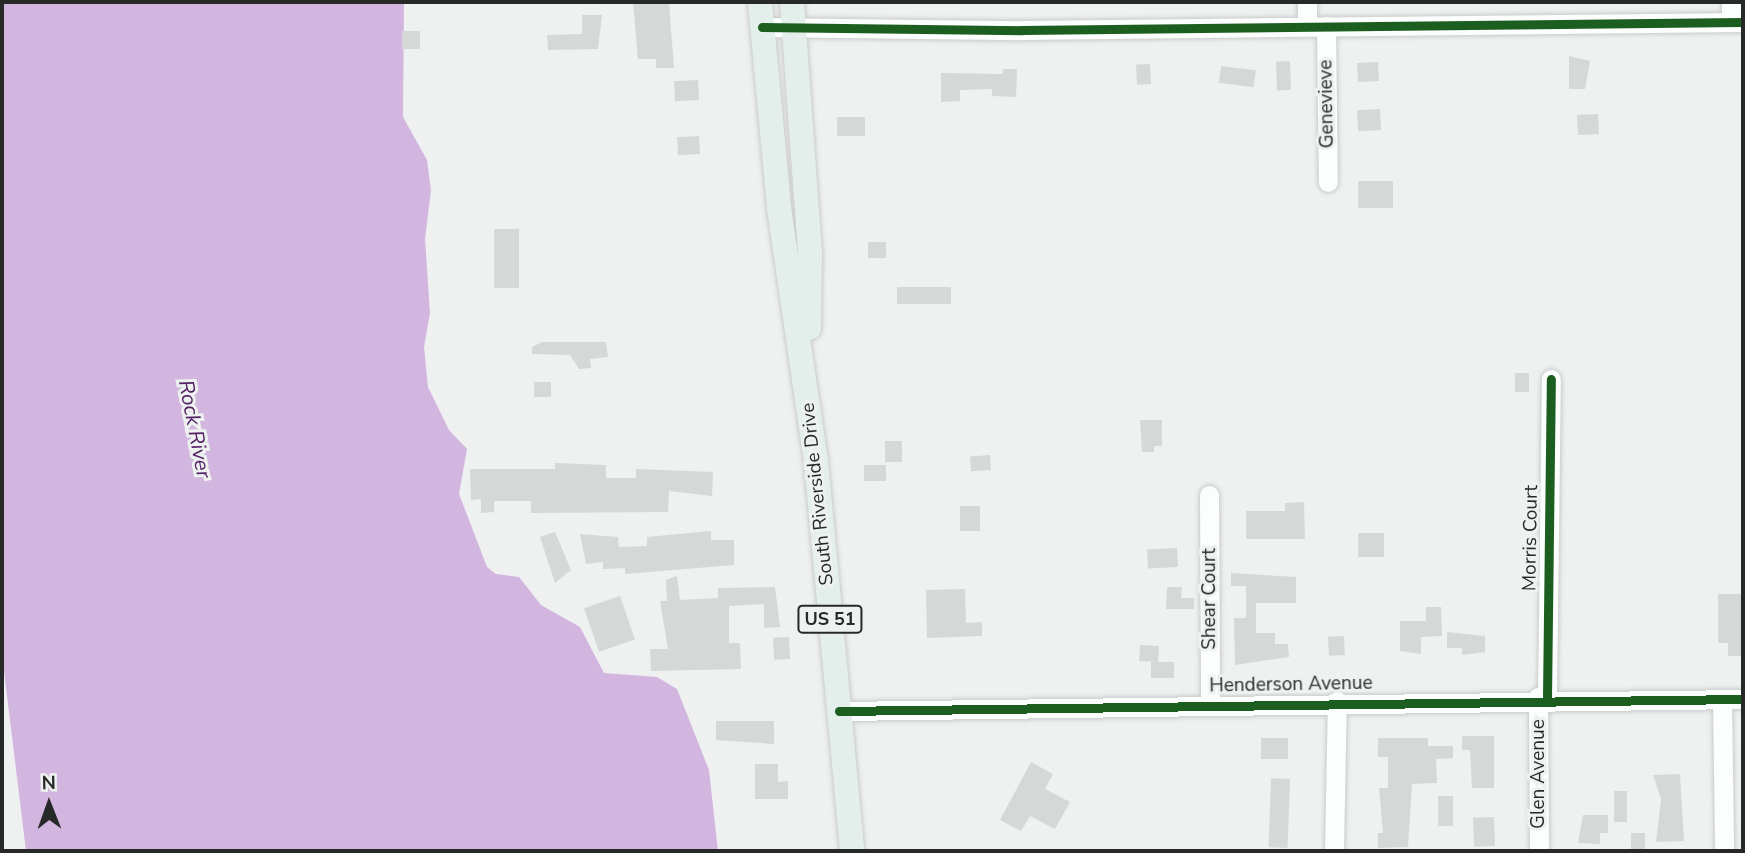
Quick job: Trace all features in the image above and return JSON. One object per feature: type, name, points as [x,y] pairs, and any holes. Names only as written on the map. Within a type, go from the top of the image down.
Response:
[{"type":"main road","name":"South Riverside Drive","points":[[760,2],[779,208],[807,388],[852,851]]},
{"type":"main road","name":"South Riverside Drive","points":[[792,2],[810,251],[807,388]]},
{"type":"street","name":"Genevieve","points":[[1307,2],[1316,26],[1328,182]]},
{"type":"street","points":[[762,27],[1737,22],[1731,2]]},
{"type":"street","name":"Morris Court","points":[[1543,697],[1551,379]]},
{"type":"street","name":"Shear Court","points":[[1209,495],[1210,704]]},
{"type":"street","name":"Henderson Avenue","points":[[839,711],[1543,697],[1743,699]]},
{"type":"street","name":"Glen Avenue","points":[[1539,851],[1543,697]]},
{"type":"street","points":[[1722,699],[1724,851]]},
{"type":"street","points":[[1334,851],[1337,701]]},
{"type":"water","name":"Rock River","points":[[2,2],[404,2],[403,117],[427,160],[431,190],[425,239],[430,313],[424,347],[428,387],[449,430],[467,449],[459,494],[487,567],[496,574],[519,577],[541,605],[580,627],[604,673],[657,677],[677,689],[709,770],[718,851],[26,851],[2,655]]},
{"type":"building","points":[[633,2],[669,2],[674,68],[656,68],[656,59],[638,59]]},
{"type":"building","points":[[582,15],[602,15],[598,49],[548,50],[547,35],[582,34]]},
{"type":"building","points":[[402,31],[420,31],[420,49],[402,49]]},
{"type":"building","points":[[1569,56],[1590,61],[1585,89],[1569,89]]},
{"type":"building","points":[[1276,61],[1290,61],[1291,90],[1277,90]]},
{"type":"building","points":[[1378,62],[1379,81],[1358,82],[1357,63]]},
{"type":"building","points":[[1150,64],[1151,84],[1137,85],[1136,65]]},
{"type":"building","points":[[1221,66],[1256,70],[1254,87],[1219,83]]},
{"type":"building","points":[[1003,69],[1017,69],[1016,97],[992,96],[992,89],[960,90],[960,101],[941,102],[941,73],[1003,74]]},
{"type":"building","points":[[698,80],[699,100],[675,101],[674,81]]},
{"type":"building","points":[[1380,109],[1381,130],[1358,131],[1357,110]]},
{"type":"building","points":[[1598,114],[1599,134],[1578,135],[1577,115]]},
{"type":"building","points":[[837,117],[865,117],[865,136],[837,136]]},
{"type":"building","points":[[699,136],[700,154],[678,155],[677,137]]},
{"type":"building","points":[[1358,181],[1393,181],[1393,208],[1358,208]]},
{"type":"building","points":[[494,229],[519,229],[519,288],[494,288]]},
{"type":"building","points":[[868,242],[886,242],[886,258],[868,258]]},
{"type":"building","points":[[897,287],[951,287],[951,304],[897,304]]},
{"type":"building","points":[[542,342],[606,342],[608,357],[590,359],[591,368],[579,369],[570,355],[532,354],[532,347]]},
{"type":"building","points":[[1515,373],[1529,373],[1529,392],[1515,392]]},
{"type":"building","points":[[534,382],[551,382],[551,397],[534,397]]},
{"type":"building","points":[[1140,420],[1162,420],[1162,446],[1154,446],[1154,452],[1142,452]]},
{"type":"building","points":[[885,441],[902,441],[902,462],[885,462]]},
{"type":"building","points":[[990,455],[991,470],[971,471],[970,456]]},
{"type":"building","points":[[555,463],[606,465],[606,478],[636,478],[636,469],[713,472],[712,496],[669,491],[668,512],[531,513],[531,501],[494,501],[494,512],[481,513],[481,499],[471,500],[470,469],[555,469]]},
{"type":"building","points":[[864,465],[886,465],[886,481],[864,481]]},
{"type":"building","points":[[1304,502],[1305,539],[1246,539],[1246,511],[1285,511],[1285,503]]},
{"type":"building","points":[[960,506],[980,506],[980,531],[960,531]]},
{"type":"building","points":[[711,531],[711,540],[734,540],[734,565],[625,574],[625,568],[603,569],[603,562],[586,564],[580,534],[618,537],[619,547],[647,546],[647,537]]},
{"type":"building","points":[[555,532],[571,570],[555,583],[540,537]]},
{"type":"building","points":[[1358,533],[1384,533],[1384,557],[1358,557]]},
{"type":"building","points":[[1177,548],[1178,567],[1148,569],[1147,550]]},
{"type":"building","points":[[1231,573],[1296,577],[1296,603],[1256,603],[1256,633],[1275,633],[1275,644],[1288,644],[1289,657],[1235,665],[1234,618],[1246,618],[1246,586],[1231,586]]},
{"type":"building","points":[[677,576],[680,600],[718,598],[718,588],[775,587],[780,627],[764,628],[764,604],[729,606],[729,643],[740,643],[741,669],[651,671],[650,649],[668,649],[660,601],[667,601],[666,580]]},
{"type":"building","points":[[1167,587],[1182,587],[1181,598],[1194,598],[1194,609],[1166,609]]},
{"type":"building","points":[[965,589],[966,623],[982,622],[982,636],[927,638],[926,590]]},
{"type":"building","points":[[1718,594],[1743,594],[1743,656],[1728,656],[1728,643],[1718,643]]},
{"type":"building","points":[[620,596],[635,639],[599,652],[584,608]]},
{"type":"building","points":[[1426,607],[1441,607],[1442,636],[1421,637],[1421,654],[1400,651],[1400,621],[1426,621]]},
{"type":"building","points":[[1447,632],[1485,636],[1485,652],[1462,655],[1462,648],[1447,648]]},
{"type":"building","points":[[1344,636],[1345,655],[1329,656],[1328,637]]},
{"type":"building","points":[[789,637],[790,659],[774,660],[773,638]]},
{"type":"building","points":[[1140,645],[1159,646],[1158,662],[1139,661]]},
{"type":"building","points":[[1151,662],[1174,662],[1174,678],[1151,678]]},
{"type":"building","points":[[716,721],[774,721],[774,744],[716,740]]},
{"type":"building","points":[[1462,736],[1494,736],[1494,788],[1472,788],[1470,750],[1462,750]]},
{"type":"building","points":[[1261,738],[1288,738],[1288,759],[1261,759]]},
{"type":"building","points":[[1378,738],[1428,738],[1428,746],[1453,746],[1453,758],[1436,759],[1437,783],[1412,784],[1408,847],[1378,848],[1378,833],[1383,833],[1379,788],[1388,788],[1388,757],[1378,757]]},
{"type":"building","points":[[1031,762],[1053,774],[1045,789],[1070,802],[1055,829],[1030,816],[1021,831],[1000,820]]},
{"type":"building","points":[[755,764],[778,764],[778,782],[788,781],[788,799],[755,799]]},
{"type":"building","points":[[1680,774],[1684,841],[1656,842],[1661,799],[1653,775]]},
{"type":"building","points":[[1271,778],[1290,779],[1288,848],[1269,847]]},
{"type":"building","points":[[1614,791],[1627,791],[1627,822],[1614,822]]},
{"type":"building","points":[[1438,796],[1453,796],[1453,826],[1438,826]]},
{"type":"building","points":[[1583,815],[1608,815],[1608,833],[1600,833],[1600,844],[1578,843]]},
{"type":"building","points":[[1494,817],[1495,846],[1474,847],[1473,818]]},
{"type":"building","points":[[1631,833],[1645,833],[1645,851],[1631,851]]},
{"type":"cycle path","points":[[762,27],[1022,30],[1743,22]]},
{"type":"cycle path","points":[[1547,697],[1551,379]]},
{"type":"cycle path","points":[[839,711],[1743,699]]}]
